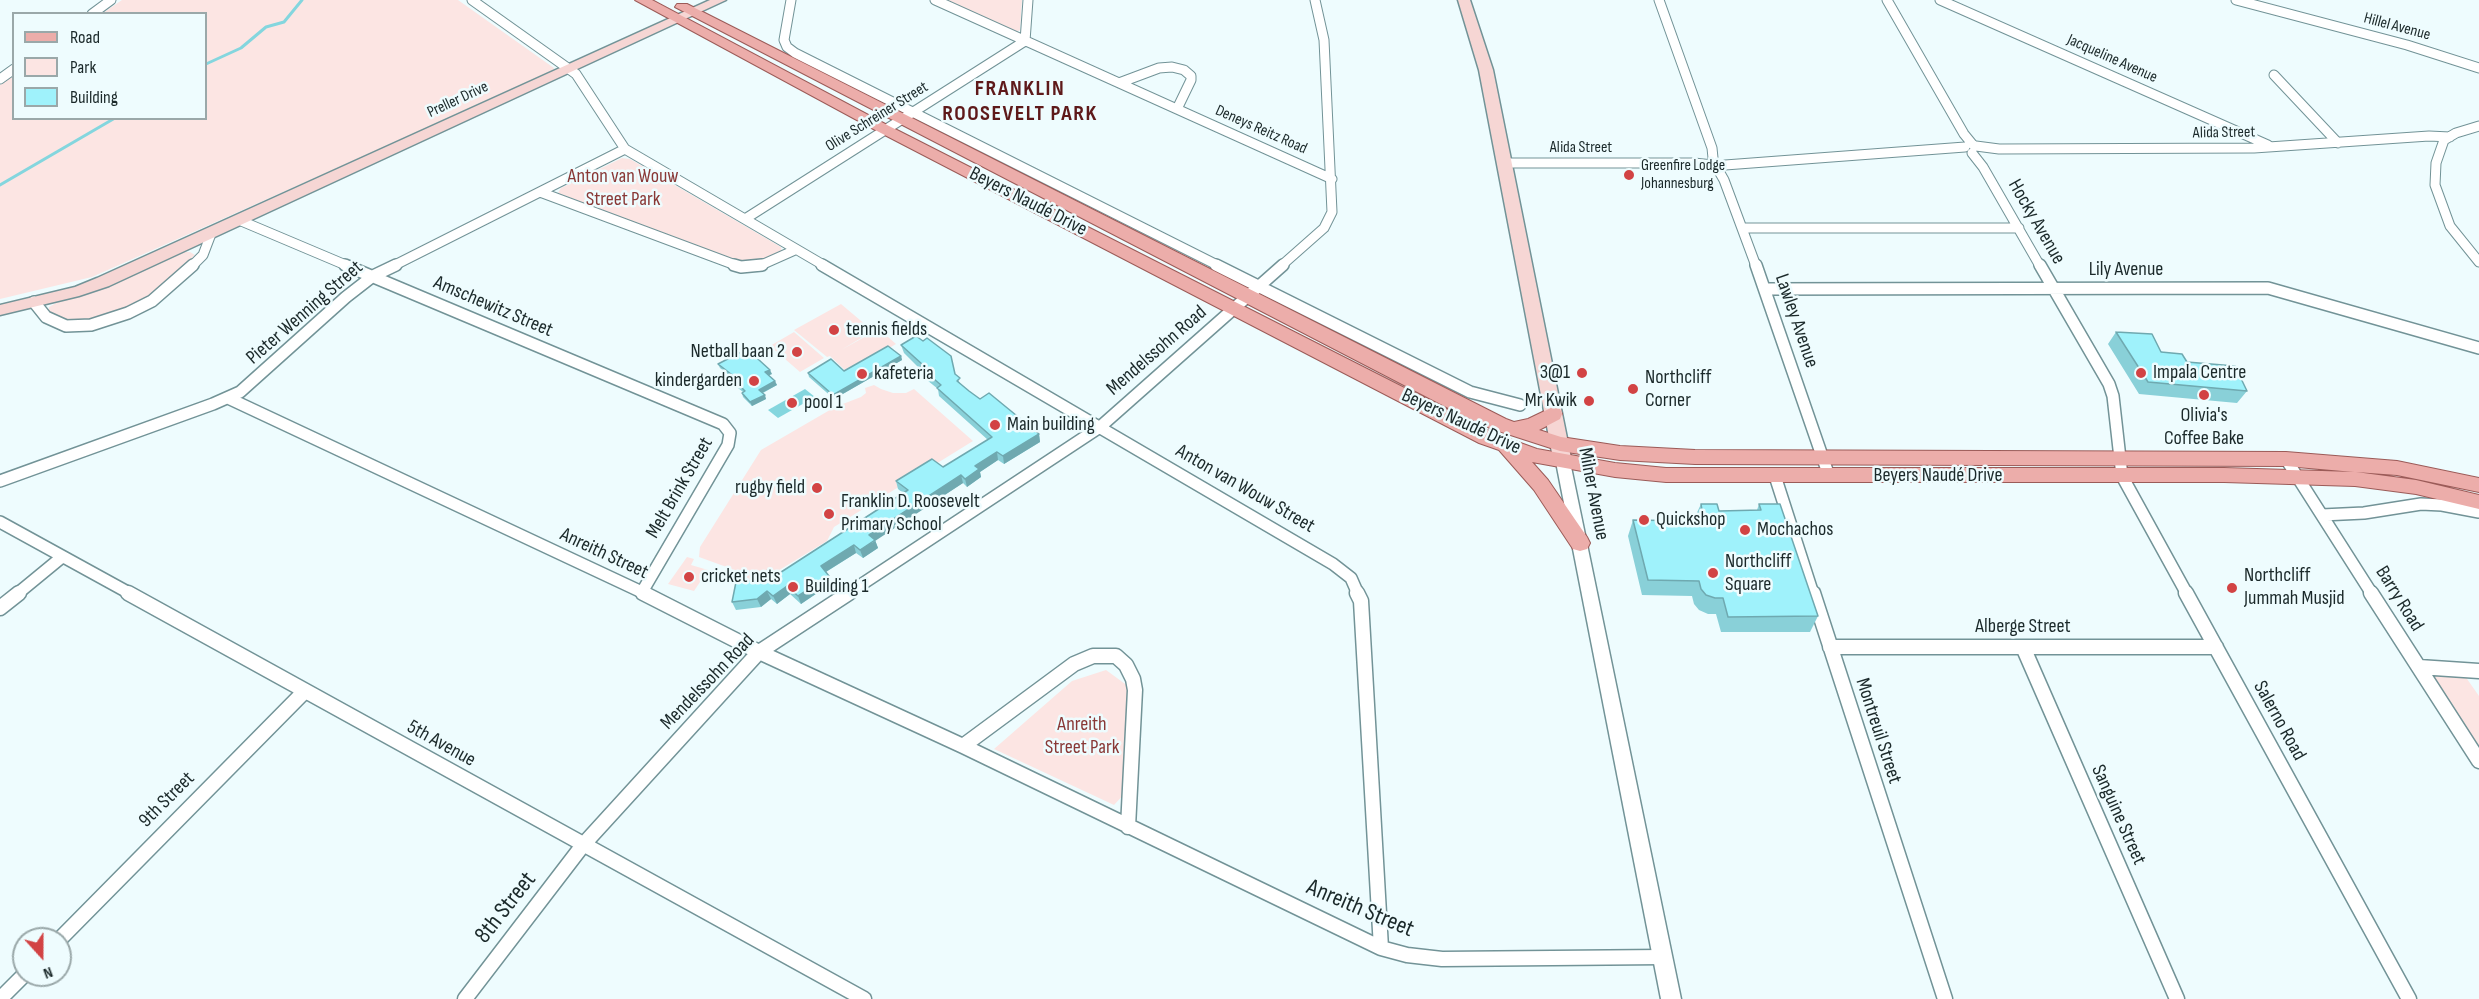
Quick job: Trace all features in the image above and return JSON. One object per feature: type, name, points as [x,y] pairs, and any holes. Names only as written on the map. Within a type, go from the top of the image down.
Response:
[{"type":"main road","name":"Beyers Naudé Drive","points":[[642,0],[884,129],[1235,308],[1510,438],[1642,474],[1774,476],[1826,467]]},
{"type":"main road","name":"Beyers Naudé Drive","points":[[669,0],[906,115],[1255,290],[1460,406],[1510,438]]},
{"type":"main road","name":"Preller Drive","points":[[0,310],[91,287],[720,0]]},
{"type":"main road","name":"Milner Avenue","points":[[1464,0],[1486,70],[1562,453]]},
{"type":"main road","points":[[1553,414],[1510,438],[1580,543]]},
{"type":"main road","name":"Beyers Naudé Drive","points":[[1562,453],[1826,467],[2120,468],[2355,479],[2416,487],[2479,501]]},
{"type":"main road","name":"Beyers Naudé Drive","points":[[2120,468],[2286,459],[2397,468],[2479,485]]},
{"type":"street","points":[[95,12],[111,0]]},
{"type":"street","name":"Anton van Wouw Street","points":[[471,0],[580,78],[625,149],[1343,571],[1355,584],[1361,602],[1381,948]]},
{"type":"street","name":"Beyers Naudé Drive","points":[[791,0],[784,37],[789,49],[906,115]]},
{"type":"street","name":"Deneys Reitz Road","points":[[935,0],[1332,179]]},
{"type":"street","points":[[1026,41],[1028,0]]},
{"type":"street","name":"Mendelssohn Road","points":[[583,845],[759,652],[1100,427],[1324,228],[1332,212],[1332,179],[1324,40],[1316,0]]},
{"type":"street","name":"Lawley Avenue","points":[[1659,0],[1765,289],[1826,467]]},
{"type":"street","name":"Hocky Avenue","points":[[1887,0],[2112,390],[2120,468]]},
{"type":"street","name":"Jacqueline Avenue","points":[[1940,0],[2272,147]]},
{"type":"street","name":"Hillel Avenue","points":[[2236,0],[2408,45],[2479,68]]},
{"type":"street","name":"Olive Schreiner Street","points":[[745,219],[1026,41]]},
{"type":"street","points":[[1119,83],[1160,68],[1172,67],[1184,70],[1191,76],[1191,80],[1177,109]]},
{"type":"street","points":[[2274,75],[2338,143]]},
{"type":"street","points":[[2479,126],[2450,137],[2442,145],[2436,163],[2437,194],[2451,226],[2479,262]]},
{"type":"street","name":"Alida Street","points":[[1504,163],[1718,163],[1942,150],[2272,147],[2429,136],[2450,137]]},
{"type":"street","name":"Pieter Wenning Street","points":[[0,481],[228,398],[250,385],[346,297],[373,276],[625,149]]},
{"type":"street","points":[[540,192],[741,267],[759,266],[795,250]]},
{"type":"street","name":"Amschewitz Street","points":[[239,220],[716,420],[723,424],[730,433]]},
{"type":"street","points":[[1742,228],[2019,228]]},
{"type":"street","points":[[34,302],[46,317],[66,326],[91,325],[128,313],[152,301],[190,268],[203,255],[211,234]]},
{"type":"street","name":"Lily Avenue","points":[[1765,289],[2255,288],[2277,290],[2479,348]]},
{"type":"street","name":"Beyers Naudé Drive","points":[[1255,290],[1470,392],[1520,405]]},
{"type":"street","name":"Anreith Street","points":[[228,398],[642,592],[759,652],[963,747],[1381,948],[1407,955],[1442,959],[1663,957]]},
{"type":"street","name":"Melt Brink Street","points":[[642,592],[724,453],[730,433]]},
{"type":"street","name":"Milner Avenue","points":[[1562,453],[1671,999]]},
{"type":"street","name":"Barry Road","points":[[2286,459],[2479,761]]},
{"type":"street","name":"Salerno Road","points":[[2120,468],[2409,999]]},
{"type":"street","name":"Montreuil Street","points":[[1774,476],[1945,999]]},
{"type":"street","points":[[2322,515],[2364,513],[2421,504],[2442,505],[2479,512]]},
{"type":"street","name":"5th Avenue","points":[[0,522],[864,999]]},
{"type":"street","points":[[0,608],[62,557]]},
{"type":"street","name":"Alberge Street","points":[[1830,646],[2216,647]]},
{"type":"street","name":"Sanguine Street","points":[[2023,647],[2177,999]]},
{"type":"street","points":[[963,747],[1074,664],[1093,656],[1116,656],[1129,670],[1135,690],[1128,827]]},
{"type":"street","points":[[2419,667],[2478,673]]},
{"type":"street","name":"9th Street","points":[[72,927],[305,692]]},
{"type":"street","name":"8th Street","points":[[465,999],[583,845]]},
{"type":"street","points":[[0,999],[12,987]]},
{"type":"green space","points":[[122,0],[458,0],[554,68],[553,72],[92,277],[0,299],[0,85],[12,77],[12,120],[207,120],[207,12],[104,12]]},
{"type":"green space","points":[[935,0],[1022,0],[1020,30],[1014,33]]},
{"type":"green space","name":"Anton van Wouw Street Park","points":[[622,158],[630,159],[781,247],[782,253],[747,265],[558,193],[561,188]]},
{"type":"green space","points":[[180,252],[190,252],[195,255],[136,308],[79,325],[48,314],[49,307],[56,303],[99,288]]},
{"type":"green space","name":"tennis fields","points":[[841,304],[873,331],[841,350],[879,329],[896,344],[847,372],[830,356],[827,357],[794,330]]},
{"type":"green space","name":"Netball baan 2","points":[[794,332],[824,358],[800,372],[770,346]]},
{"type":"green space","name":"rugby field","points":[[874,385],[893,393],[906,393],[914,389],[973,441],[834,527],[827,541],[753,586],[744,587],[732,569],[699,557],[700,547],[761,450],[835,407],[861,397],[866,393],[865,388]]},
{"type":"green space","name":"cricket nets","points":[[687,557],[694,559],[691,565],[708,570],[694,591],[668,584]]},
{"type":"green space","name":"Anreith Street Park","points":[[1106,670],[1132,689],[1128,790],[1114,805],[994,749],[1072,681]]},
{"type":"green space","points":[[2422,674],[2465,676],[2479,696],[2479,763]]},
{"type":"water","name":"pool 1","points":[[805,389],[815,397],[778,418],[768,410]]},
{"type":"building","points":[[2116,332],[2152,334],[2161,352],[2182,354],[2187,362],[2235,366],[2247,391],[2148,382]]},
{"type":"building","points":[[916,336],[923,341],[927,338],[951,356],[955,374],[960,378],[957,381],[969,391],[980,399],[989,393],[1039,434],[1003,456],[997,452],[975,466],[979,469],[965,479],[961,475],[869,535],[875,540],[860,550],[854,545],[821,566],[829,576],[798,596],[787,586],[773,596],[767,591],[757,599],[732,602],[736,582],[750,581],[768,570],[775,576],[908,490],[896,481],[932,459],[943,467],[992,437],[937,388],[941,385],[920,367],[923,365],[901,345]]},
{"type":"building","points":[[888,346],[901,356],[833,395],[808,373],[831,359],[844,371]]},
{"type":"building","name":"kindergarden","points":[[747,349],[770,370],[765,372],[775,381],[759,390],[765,395],[750,402],[742,393],[745,391],[737,383],[740,381],[718,364]]},
{"type":"building","name":"Northcliff Square","points":[[1701,504],[1717,504],[1719,511],[1761,510],[1759,504],[1780,504],[1818,616],[1728,617],[1723,598],[1706,595],[1699,581],[1648,580],[1633,520],[1693,521],[1702,510]]},
{"type":"waterway","points":[[207,64],[241,48],[266,27],[284,22],[302,0]]},
{"type":"waterway","points":[[0,185],[112,120]]},
{"type":"place","name":"Greenfire Lodge Johannesburg","points":[[1629,175]]},
{"type":"place","name":"tennis fields","points":[[834,330]]},
{"type":"place","name":"Netball baan 2","points":[[797,352]]},
{"type":"place","name":"3@1","points":[[1582,373]]},
{"type":"place","name":"Impala Centre","points":[[2141,373]]},
{"type":"place","name":"kafeteria","points":[[862,374]]},
{"type":"place","name":"kindergarden","points":[[754,381]]},
{"type":"place","name":"Northcliff Corner","points":[[1633,389]]},
{"type":"place","name":"Olivia's Coffee Bake","points":[[2204,395]]},
{"type":"place","name":"Mr Kwik","points":[[1589,401]]},
{"type":"place","name":"pool 1","points":[[792,403]]},
{"type":"place","name":"Main building","points":[[995,425]]},
{"type":"place","name":"rugby field","points":[[817,488]]},
{"type":"place","name":"Franklin D. Roosevelt Primary School","points":[[829,514]]},
{"type":"place","name":"Quickshop","points":[[1644,520]]},
{"type":"place","name":"Mochachos","points":[[1745,530]]},
{"type":"place","name":"Northcliff Square","points":[[1713,573]]},
{"type":"place","name":"cricket nets","points":[[689,577]]},
{"type":"place","name":"Building 1","points":[[793,587]]},
{"type":"place","name":"Northcliff Jummah Musjid","points":[[2232,588]]},
{"type":"district","name":"FRANKLIN ROOSEVELT PARK","points":[[1020,102]]}]
